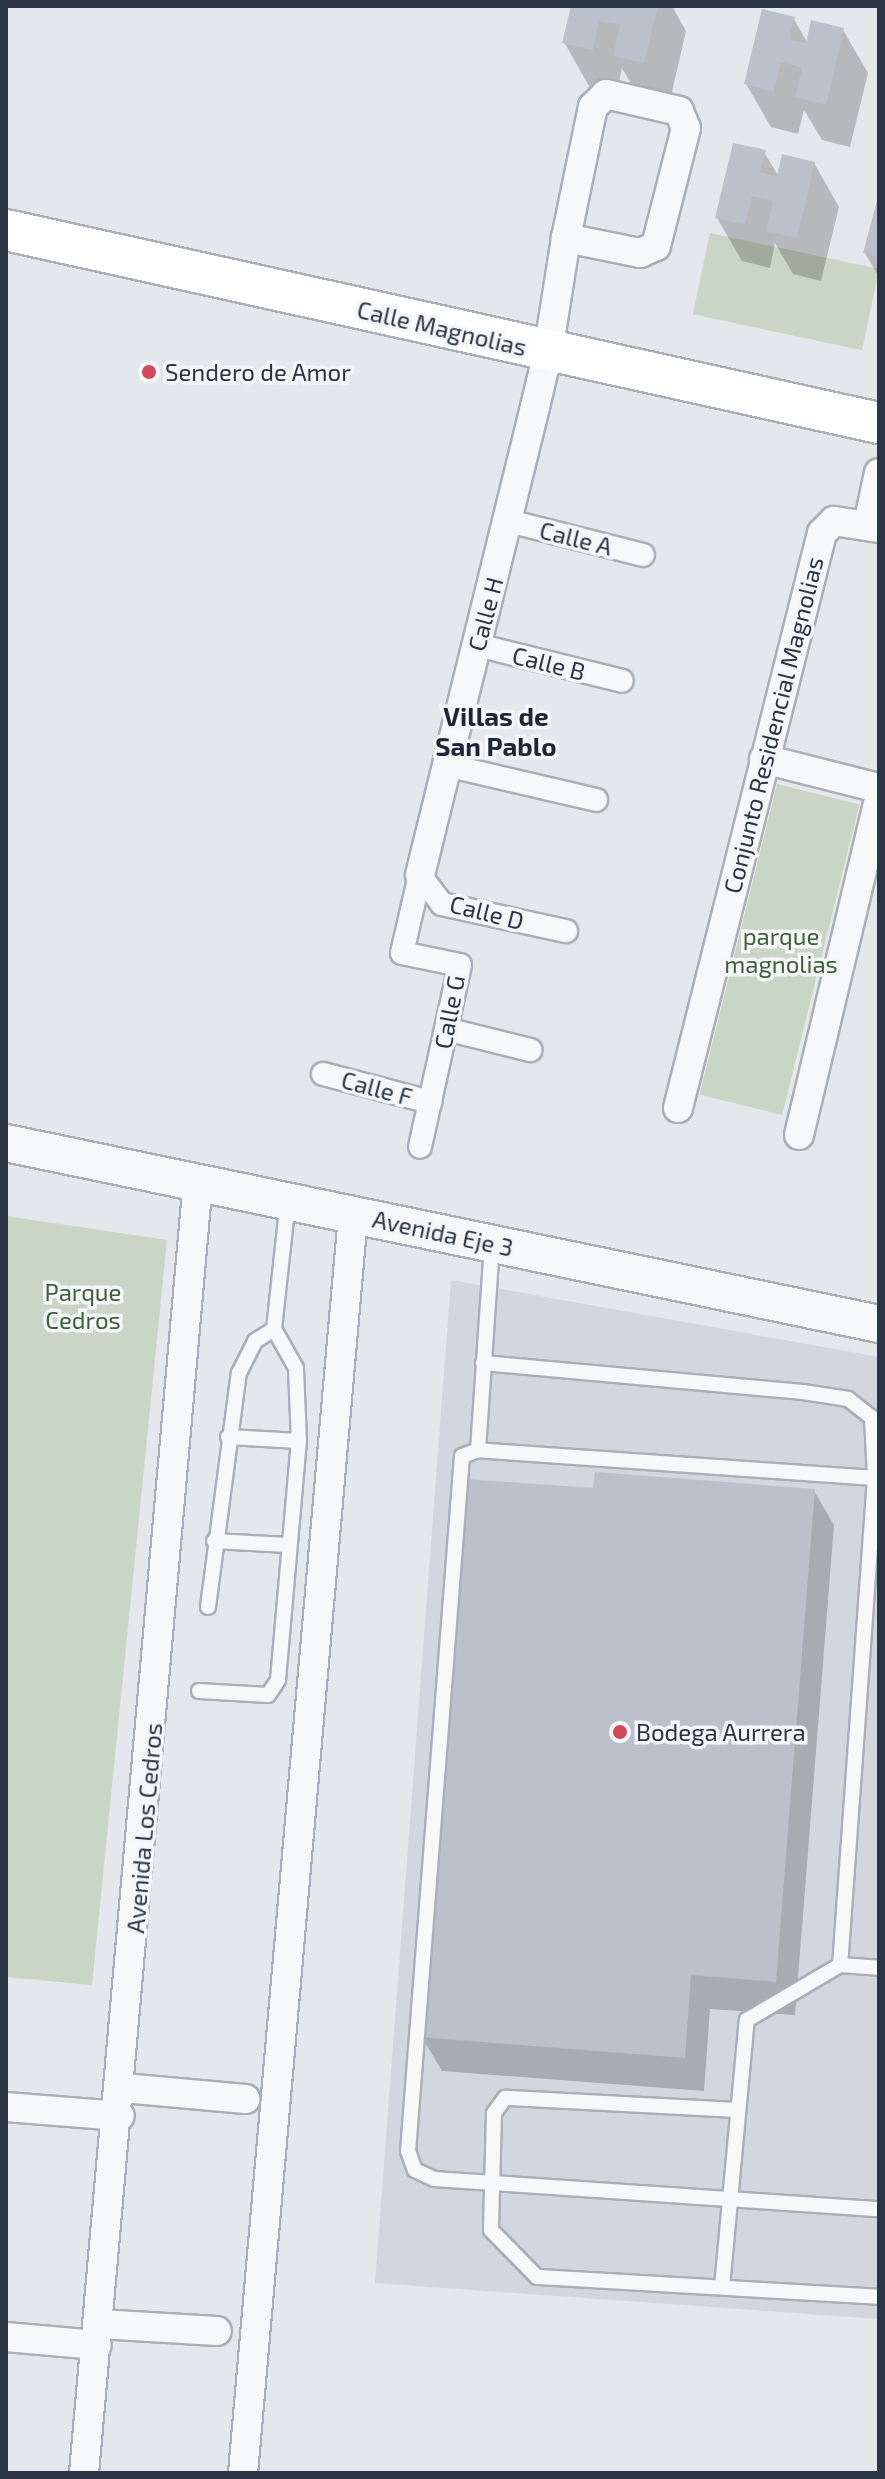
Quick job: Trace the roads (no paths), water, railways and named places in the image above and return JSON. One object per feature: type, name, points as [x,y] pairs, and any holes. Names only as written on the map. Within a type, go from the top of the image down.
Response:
[{"type":"main road","name":"Calle Magnolias","points":[[6,230],[879,423]]},
{"type":"street","name":"Calle H","points":[[420,875],[509,521],[548,352],[566,238],[600,97],[684,116],[662,227],[646,253],[566,238]]},
{"type":"street","name":"Conjunto Residencial Magnolias","points":[[678,1108],[822,533],[834,521],[874,527],[879,473]]},
{"type":"street","name":"Calle A","points":[[509,521],[643,555]]},
{"type":"street","name":"Calle B","points":[[477,645],[622,681]]},
{"type":"street","points":[[764,759],[879,788]]},
{"type":"street","points":[[446,765],[596,800]]},
{"type":"street","points":[[799,1135],[879,800]]},
{"type":"street","name":"Calle D","points":[[420,875],[442,904],[566,931]]},
{"type":"street","name":"Calle G","points":[[420,875],[402,953],[460,965],[420,1147]]},
{"type":"street","points":[[446,1029],[530,1050]]},
{"type":"street","name":"Calle F","points":[[323,1074],[430,1102]]},
{"type":"street","name":"Avenida Eje 3","points":[[6,1143],[879,1324]]},
{"type":"street","name":"Avenida Los Cedros","points":[[84,2473],[123,2088],[198,1181]]},
{"type":"street","points":[[243,2473],[353,1215]]},
{"type":"street","points":[[123,2088],[246,2099]]},
{"type":"street","points":[[6,2107],[120,2116]]},
{"type":"street","points":[[6,2337],[217,2331]]},
{"type":"lane","points":[[199,1691],[261,1695],[277,1686],[299,1441],[296,1368],[274,1329],[288,1201]]},
{"type":"lane","points":[[478,1450],[492,1243]]},
{"type":"lane","points":[[208,1607],[228,1437],[243,1360],[274,1329]]},
{"type":"lane","points":[[483,1363],[848,1399],[872,1418],[875,1478],[840,1965]]},
{"type":"lane","points":[[228,1437],[299,1441]]},
{"type":"lane","points":[[875,1478],[478,1450],[459,1465],[408,2151],[424,2177],[879,2209]]},
{"type":"lane","points":[[214,1541],[288,1545]]},
{"type":"lane","points":[[722,2287],[747,2020],[840,1965],[879,1968]]},
{"type":"lane","points":[[737,2110],[505,2098],[494,2113],[489,2221],[505,2251],[537,2277],[879,2297]]},
{"type":"place","name":"Sendero de Amor","points":[[149,372]]},
{"type":"place","name":"Bodega Aurrera","points":[[620,1732]]},
{"type":"district","name":"Villas de San Pablo","points":[[496,731]]},
{"type":"park label","name":"parque magnolias","points":[[781,950]]},
{"type":"park label","name":"Parque Cedros","points":[[83,1306]]}]
